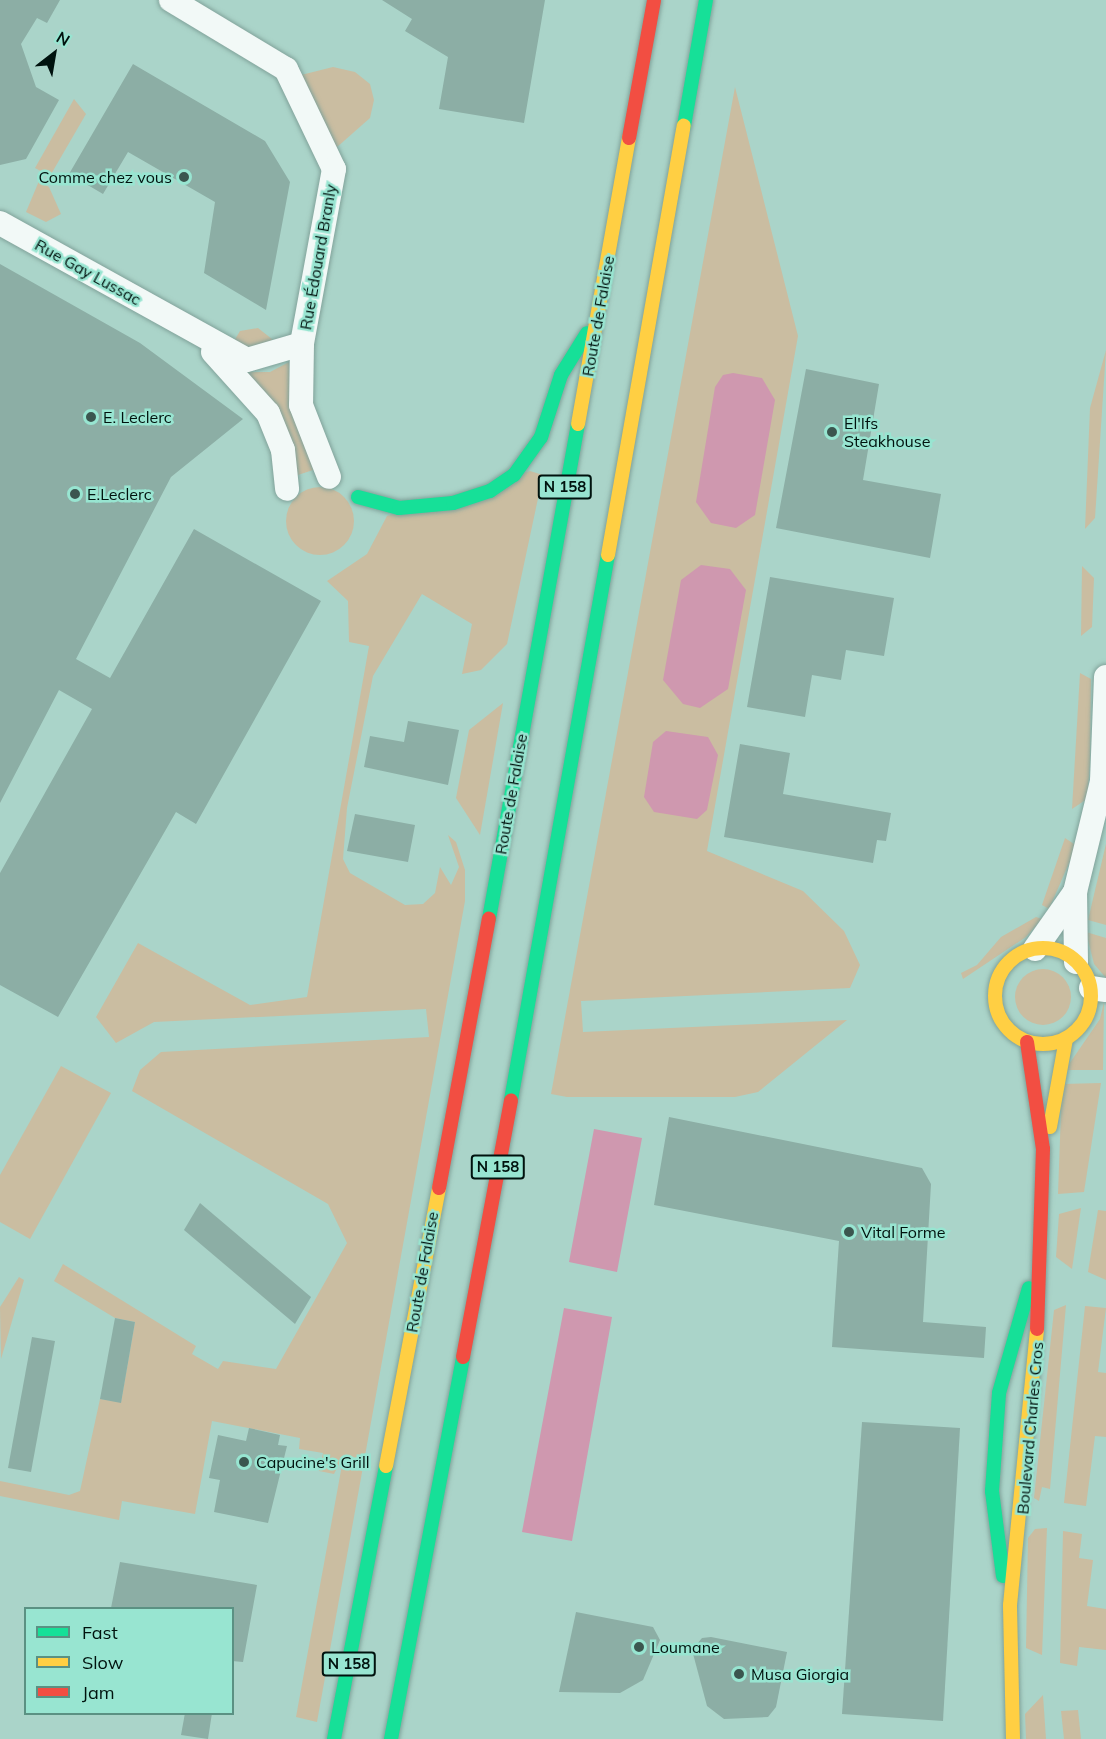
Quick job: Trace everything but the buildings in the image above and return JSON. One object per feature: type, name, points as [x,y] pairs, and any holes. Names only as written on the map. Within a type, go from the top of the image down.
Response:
[{"type":"main road","name":"Route de Falaise","points":[[334,1739],[654,0]]},
{"type":"main road","name":"N 158","points":[[391,1739],[706,0]]},
{"type":"main road","name":"N 158","points":[[358,497],[399,508],[453,503],[490,491],[514,475],[542,437],[561,375],[598,313]]},
{"type":"main road","points":[[1035,949],[1064,953],[1076,962],[1098,989],[1087,1017],[1066,1039],[1027,1042],[998,1014],[996,986],[1008,962],[1035,949]]},
{"type":"main road","name":"Boulevard Charles Cros","points":[[1043,1149],[1066,1039]]},
{"type":"main road","name":"Boulevard Charles Cros","points":[[1012,1739],[1010,1605],[1042,1250],[1043,1149],[1027,1042]]},
{"type":"main road","name":"Boulevard Charles Cros","points":[[1010,1605],[992,1491],[999,1394],[1001,1372],[1042,1250]]},
{"type":"street","name":"Rue Édouard Branly","points":[[171,0],[286,69],[334,170],[302,344],[301,405],[329,477]]},
{"type":"street","name":"Rue Gay Lussac","points":[[0,223],[247,360],[302,344]]},
{"type":"street","name":"Rue Gay Lussac","points":[[176,322],[231,368],[268,413],[282,450],[287,489]]},
{"type":"street","points":[[1076,962],[1075,892],[1102,781],[1106,677]]},
{"type":"street","points":[[1035,949],[1075,892]]},
{"type":"shaded area","points":[[333,67],[355,72],[370,84],[374,100],[370,118],[336,148],[301,75]]},
{"type":"shaded area","points":[[735,87],[798,336],[707,851],[803,891],[844,931],[860,965],[850,988],[581,1001],[583,1032],[847,1020],[758,1092],[735,1097],[567,1097],[551,1094]]},
{"type":"shaded area","points":[[74,99],[86,114],[50,176],[35,168]]},
{"type":"shaded area","points":[[39,181],[49,187],[61,214],[46,222],[26,212]]},
{"type":"shaded area","points":[[258,328],[277,343],[252,351],[234,341],[240,331]]},
{"type":"shaded area","points":[[1106,350],[1095,518],[1085,529],[1090,408]]},
{"type":"shaded area","points":[[289,362],[292,410],[319,468],[292,477],[247,372],[270,372]]},
{"type":"shaded area","points":[[733,373],[762,378],[775,400],[755,515],[736,528],[711,523],[696,502],[715,387],[723,375]]},
{"type":"shaded area","points":[[530,471],[543,475],[507,644],[481,670],[462,674],[472,624],[422,594],[373,676],[347,808],[343,859],[350,873],[405,905],[423,904],[435,893],[440,867],[451,885],[459,867],[448,835],[456,842],[465,870],[465,901],[317,1722],[296,1717],[344,1454],[334,1474],[319,1471],[323,1453],[299,1449],[300,1438],[212,1421],[195,1514],[122,1501],[119,1520],[0,1496],[0,1481],[69,1495],[80,1491],[100,1399],[121,1402],[135,1322],[115,1318],[54,1281],[63,1264],[196,1346],[192,1354],[218,1369],[223,1361],[276,1369],[347,1243],[328,1204],[132,1091],[140,1070],[161,1052],[429,1037],[426,1009],[154,1022],[116,1043],[96,1017],[138,943],[250,1005],[307,997],[369,646],[349,642],[348,601],[327,581],[367,554],[387,516]]},
{"type":"shaded area","points":[[320,487],[333,489],[344,497],[352,508],[354,521],[352,534],[344,545],[333,553],[320,555],[307,553],[296,545],[288,534],[286,521],[288,508],[296,497],[307,489]]},
{"type":"shaded area","points":[[701,565],[730,569],[746,590],[728,689],[700,708],[683,704],[663,680],[681,580]]},
{"type":"shaded area","points":[[1082,566],[1094,578],[1092,627],[1081,636]]},
{"type":"shaded area","points":[[1080,673],[1091,679],[1090,764],[1087,799],[1072,809]]},
{"type":"shaded area","points":[[503,703],[480,835],[456,798],[469,730]]},
{"type":"shaded area","points":[[666,731],[708,737],[718,755],[707,810],[697,819],[654,812],[644,797],[653,742]]},
{"type":"shaded area","points":[[1065,838],[1074,844],[1073,854],[1049,909],[1042,905]]},
{"type":"shaded area","points":[[1106,844],[1106,925],[1088,920]]},
{"type":"shaded area","points":[[1036,917],[1042,919],[1026,937],[963,979],[961,973],[977,965],[1001,937]]},
{"type":"shaded area","points":[[1086,932],[1106,938],[1106,978],[1094,964]]},
{"type":"shaded area","points":[[1043,969],[1054,971],[1063,977],[1069,986],[1071,997],[1069,1008],[1063,1017],[1054,1023],[1043,1025],[1032,1023],[1023,1017],[1017,1008],[1015,997],[1017,986],[1023,977],[1032,971]]},
{"type":"shaded area","points":[[1104,1002],[1103,1070],[1065,1070],[1100,1019]]},
{"type":"shaded area","points":[[61,1066],[111,1093],[30,1239],[0,1222],[0,1175]]},
{"type":"shaded area","points":[[1101,1083],[1084,1192],[1058,1194],[1062,1084]]},
{"type":"shaded area","points":[[594,1129],[642,1138],[617,1272],[569,1262]]},
{"type":"shaded area","points":[[1081,1208],[1072,1269],[1056,1257],[1059,1214]]},
{"type":"shaded area","points":[[1098,1210],[1106,1211],[1106,1280],[1088,1272]]},
{"type":"shaded area","points":[[19,1277],[24,1280],[1,1359],[0,1307]]},
{"type":"shaded area","points":[[1066,1305],[1050,1489],[1042,1487],[1039,1501],[1034,1498],[1054,1310]]},
{"type":"shaded area","points":[[1085,1306],[1106,1308],[1098,1372],[1106,1373],[1106,1437],[1095,1436],[1086,1506],[1064,1503]]},
{"type":"shaded area","points":[[564,1308],[612,1317],[572,1541],[522,1532]]},
{"type":"shaded area","points":[[1047,1528],[1042,1655],[1026,1648],[1028,1538],[1035,1529]]},
{"type":"shaded area","points":[[1063,1531],[1082,1534],[1079,1558],[1093,1560],[1087,1606],[1106,1609],[1106,1650],[1079,1647],[1077,1666],[1060,1663]]},
{"type":"shaded area","points":[[1043,1695],[1046,1739],[1026,1739],[1025,1714]]},
{"type":"shaded area","points":[[1078,1710],[1081,1739],[1064,1739],[1061,1711]]},
{"type":"traffic: fast","points":[[684,126],[706,0]]},
{"type":"traffic: fast","points":[[358,497],[399,508],[453,503],[490,491],[514,475],[541,437],[561,375],[587,333]]},
{"type":"traffic: fast","points":[[489,919],[578,424]]},
{"type":"traffic: fast","points":[[511,1100],[608,555]]},
{"type":"traffic: fast","points":[[1003,1576],[992,1491],[999,1393],[1029,1288]]},
{"type":"traffic: fast","points":[[391,1739],[463,1357]]},
{"type":"traffic: fast","points":[[334,1739],[386,1466]]},
{"type":"traffic: slow","points":[[608,555],[684,126]]},
{"type":"traffic: slow","points":[[578,424],[629,138]]},
{"type":"traffic: slow","points":[[1043,948],[1061,952],[1077,962],[1087,978],[1091,996],[1087,1014],[1077,1030],[1061,1040],[1043,1044],[1025,1040],[1009,1030],[999,1014],[995,996],[999,978],[1009,962],[1025,952],[1043,948]]},
{"type":"traffic: slow","points":[[1050,1127],[1066,1039]]},
{"type":"traffic: slow","points":[[386,1466],[439,1188]]},
{"type":"traffic: slow","points":[[1013,1739],[1010,1605],[1037,1329]]},
{"type":"traffic: jam","points":[[629,138],[654,0]]},
{"type":"traffic: jam","points":[[439,1188],[489,919]]},
{"type":"traffic: jam","points":[[1027,1042],[1043,1149],[1037,1329]]},
{"type":"traffic: jam","points":[[463,1357],[511,1100]]},
{"type":"place","name":"Comme chez vous","points":[[184,177]]},
{"type":"place","name":"E. Leclerc","points":[[91,417]]},
{"type":"place","name":"El'Ifs Steakhouse","points":[[832,432]]},
{"type":"place","name":"E.Leclerc","points":[[75,494]]},
{"type":"place","name":"Vital Forme","points":[[849,1232]]},
{"type":"place","name":"Capucine's Grill","points":[[244,1462]]},
{"type":"place","name":"Loumane","points":[[639,1647]]},
{"type":"place","name":"Musa Giorgia","points":[[739,1674]]}]
